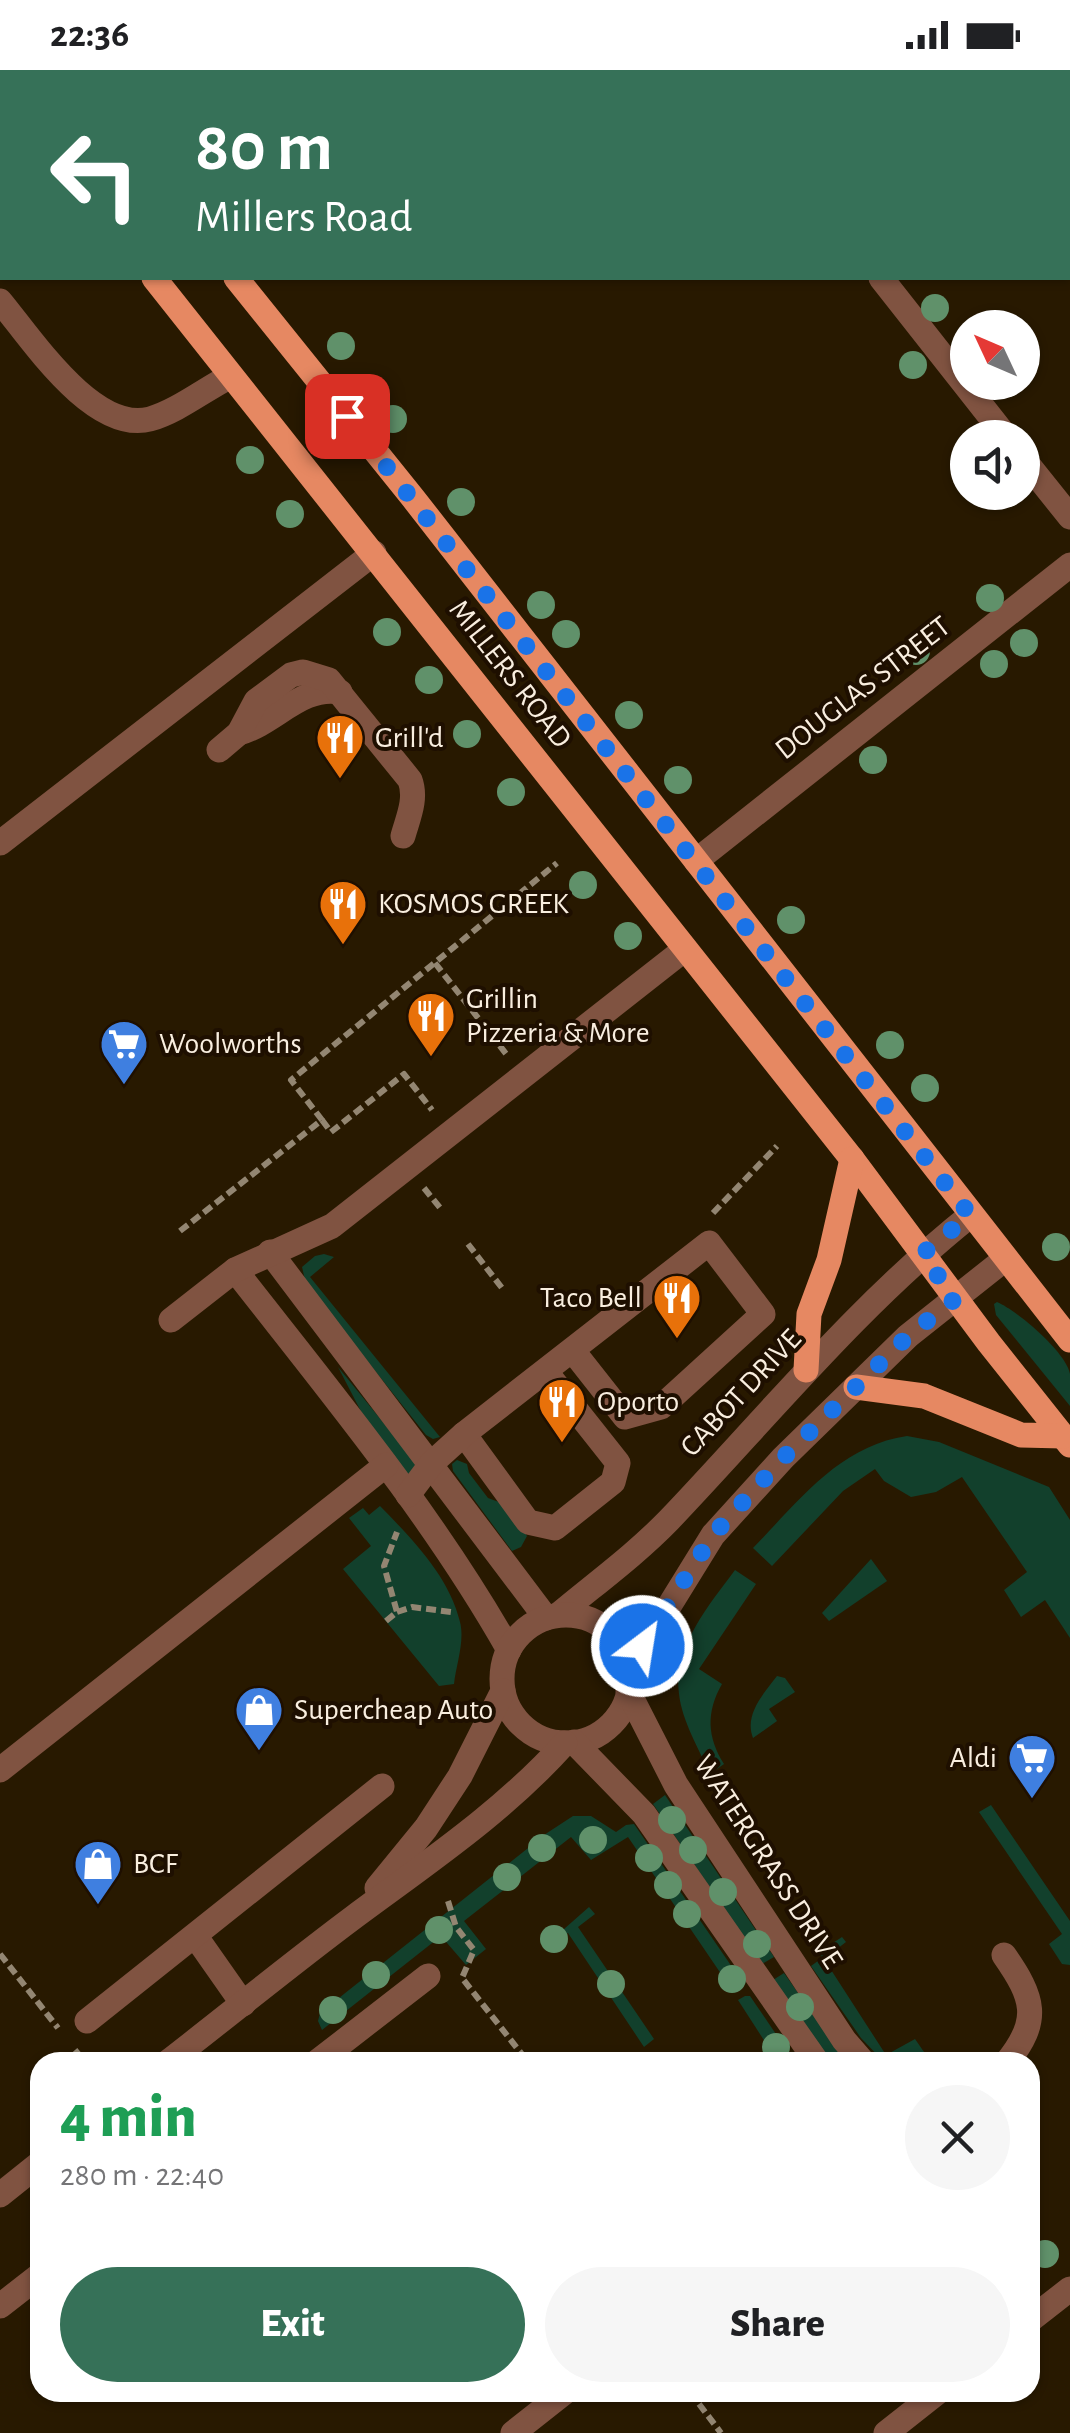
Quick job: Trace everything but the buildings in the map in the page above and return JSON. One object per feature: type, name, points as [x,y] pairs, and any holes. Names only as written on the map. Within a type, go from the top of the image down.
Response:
[{"type":"main road","name":"MILLERS ROAD","points":[[156,280],[852,1159],[1066,1440]]},
{"type":"main road","name":"MILLERS ROAD","points":[[238,280],[1070,1340]]},
{"type":"main road","points":[[806,1370],[809,1314],[829,1260],[852,1159]]},
{"type":"main road","points":[[856,1387],[924,1396],[1021,1435],[1066,1440]]},
{"type":"street","points":[[883,280],[994,420]]},
{"type":"street","points":[[0,301],[55,367],[100,411],[146,420],[232,376]]},
{"type":"street","points":[[1040,478],[1070,516]]},
{"type":"street","points":[[0,843],[374,554]]},
{"type":"street","name":"DOUGLAS STREET","points":[[696,861],[1070,565]]},
{"type":"street","points":[[229,741],[256,701],[291,675],[304,672],[329,680],[410,780],[414,790],[403,836]]},
{"type":"street","points":[[170,1320],[236,1270],[332,1226],[684,949]]},
{"type":"street","name":"CABOT DRIVE","points":[[552,1616],[666,1524],[806,1370],[922,1254],[970,1215]]},
{"type":"street","points":[[408,1495],[432,1463],[464,1434],[709,1243],[763,1314],[661,1407],[624,1417],[573,1351]]},
{"type":"street","points":[[270,1252],[552,1616]]},
{"type":"street","points":[[181,2052],[501,1807],[569,1743],[603,1730],[623,1706],[628,1681],[713,1535],[783,1458],[908,1336],[1005,1259]]},
{"type":"street","points":[[236,1270],[408,1495],[474,1589],[509,1650]]},
{"type":"street","points":[[464,1434],[528,1522],[554,1528],[613,1482],[618,1463],[546,1372]]},
{"type":"street","points":[[0,1770],[386,1465]]},
{"type":"street","points":[[628,1681],[618,1644],[597,1623],[578,1616],[552,1616],[518,1636],[502,1670],[508,1708],[518,1722],[548,1740],[569,1743],[644,1814],[810,2052]]},
{"type":"street","name":"WATERGRASS DRIVE","points":[[628,1681],[676,1785],[854,2052]]},
{"type":"street","points":[[352,1919],[426,1828],[460,1776],[503,1691]]},
{"type":"street","points":[[87,2022],[382,1786]]},
{"type":"street","points":[[196,1936],[243,2004]]},
{"type":"street","points":[[1004,1955],[1022,1981],[1030,2006],[1026,2039],[1016,2052]]},
{"type":"street","points":[[330,2052],[428,1976]]},
{"type":"street","points":[[0,2195],[30,2171]]},
{"type":"street","points":[[0,2306],[30,2283]]},
{"type":"street","points":[[1040,2309],[1070,2289]]},
{"type":"street","points":[[513,2433],[552,2402]]},
{"type":"street","points":[[886,2433],[925,2402]]},
{"type":"path","points":[[435,1113],[404,1074],[331,1132],[290,1080],[557,864]]},
{"type":"path","points":[[435,964],[508,1055],[493,1067]]},
{"type":"path","points":[[180,1231],[322,1120]]},
{"type":"path","points":[[420,1184],[441,1209]]},
{"type":"path","points":[[468,1244],[502,1288]]},
{"type":"path","points":[[397,1612],[384,1566],[399,1527]]},
{"type":"path","points":[[386,1621],[412,1607],[462,1611]]},
{"type":"path","points":[[448,1901],[456,1927],[474,1950],[462,1978],[520,2052]]},
{"type":"path","points":[[0,1954],[61,2032]]},
{"type":"path","points":[[73,2047],[77,2052]]},
{"type":"path","points":[[698,2402],[721,2433]]},
{"type":"green space","points":[[324,1254],[334,1257],[310,1277],[440,1437],[426,1435],[306,1284],[302,1267]]},
{"type":"green space","points":[[997,1302],[1028,1323],[1060,1355],[1070,1374],[1070,1406],[996,1315]]},
{"type":"green space","points":[[338,1367],[418,1465],[410,1478],[366,1421]]},
{"type":"green space","points":[[907,1436],[939,1442],[1049,1487],[1070,1520],[1070,1638],[1045,1600],[1021,1617],[1004,1590],[1027,1572],[962,1477],[936,1492],[911,1497],[884,1481],[875,1469],[843,1491],[772,1566],[753,1548],[841,1463],[883,1442]]},
{"type":"green space","points":[[457,1460],[467,1464],[469,1473],[488,1498],[504,1504],[527,1536],[521,1547],[512,1551],[453,1471],[452,1464]]},
{"type":"green space","points":[[380,1506],[428,1559],[455,1605],[461,1637],[454,1684],[439,1686],[343,1569],[371,1546],[349,1518],[363,1508],[369,1515]]},
{"type":"green space","points":[[871,1559],[887,1581],[829,1621],[822,1613]]},
{"type":"green space","points":[[735,1570],[756,1584],[699,1669],[722,1684],[713,1705],[711,1724],[714,1744],[724,1764],[710,1774],[684,1714],[679,1677],[687,1643]]},
{"type":"green space","points":[[777,1676],[785,1678],[795,1692],[769,1709],[777,1721],[753,1738],[753,1713]]},
{"type":"green space","points":[[665,1795],[774,1957],[762,1964],[653,1804]]},
{"type":"green space","points":[[991,1805],[1070,1921],[1070,1965],[1062,1964],[1049,1944],[1062,1934],[979,1812]]},
{"type":"green space","points":[[573,1816],[591,1816],[616,1832],[634,1824],[743,1983],[732,1990],[628,1837],[591,1860],[571,1837],[464,1921],[486,1949],[466,1965],[441,1936],[322,2030],[320,2013]]},
{"type":"green space","points":[[589,1907],[595,1914],[578,1927],[654,2039],[644,2047],[568,1933],[547,1944]]},
{"type":"green space","points":[[842,1937],[846,1942],[824,1959],[884,2052],[874,2052],[861,2038],[811,1966],[822,1958],[819,1952]]},
{"type":"green space","points":[[784,1973],[840,2052],[822,2052],[773,1980]]},
{"type":"green space","points":[[750,1996],[788,2052],[772,2052],[738,2000]]},
{"type":"green space","points":[[915,2039],[924,2052],[891,2052]]},
{"type":"place","name":"Grill'd","points":[[340,780]]},
{"type":"place","name":"KOSMOS GREEK","points":[[343,946]]},
{"type":"place","name":"Grillin Pizzeria & More","points":[[431,1058]]},
{"type":"place","name":"Woolworths","points":[[124,1086]]},
{"type":"place","name":"Taco Bell","points":[[677,1340]]},
{"type":"place","name":"Oporto","points":[[562,1444]]},
{"type":"place","name":"Supercheap Auto","points":[[259,1752]]},
{"type":"place","name":"Aldi","points":[[1032,1800]]},
{"type":"place","name":"BCF","points":[[98,1906]]},
{"type":"route","points":[[347,416],[970,1215],[922,1254],[955,1299],[908,1336],[783,1458],[713,1535],[642,1646]]}]
